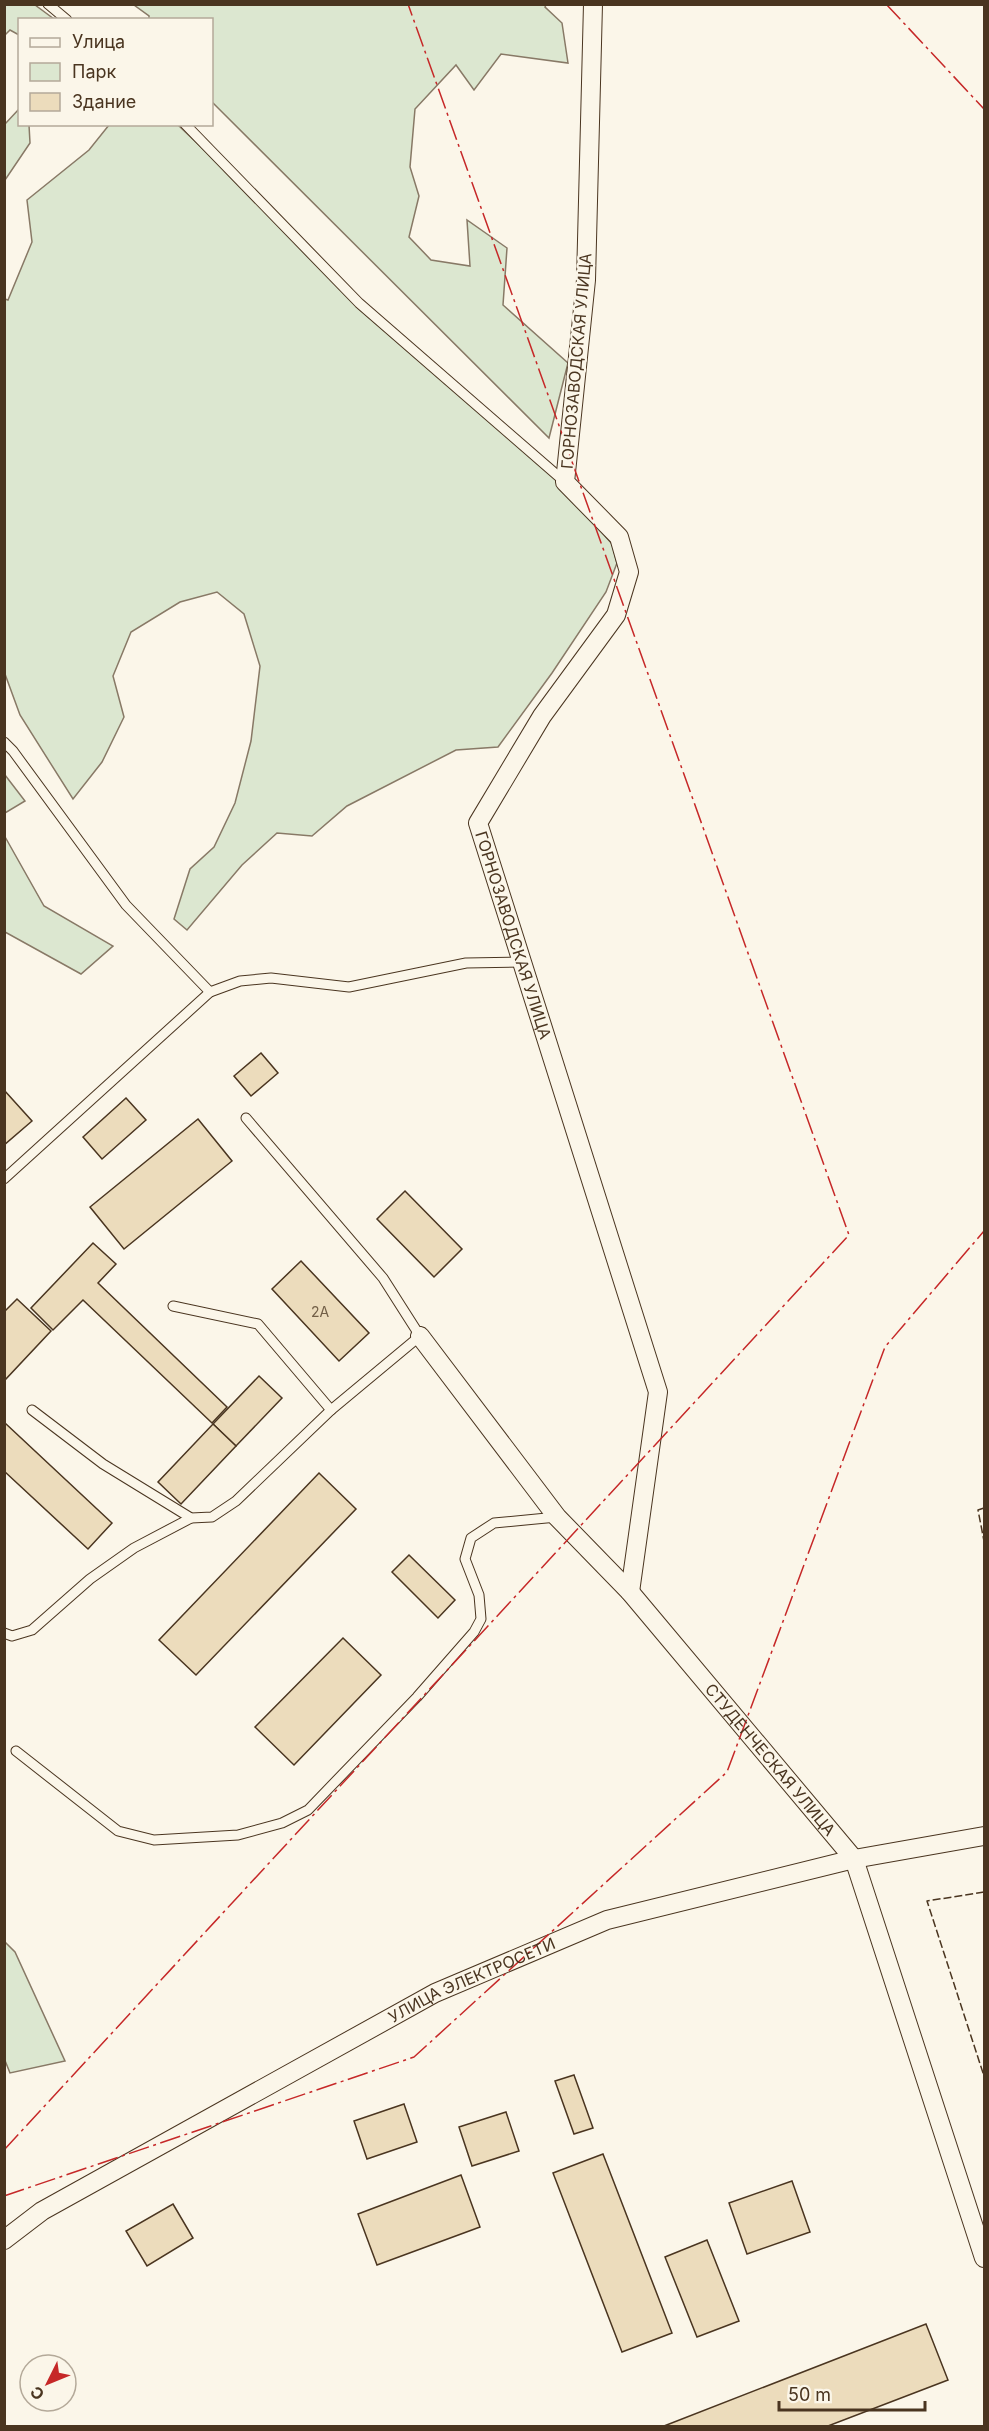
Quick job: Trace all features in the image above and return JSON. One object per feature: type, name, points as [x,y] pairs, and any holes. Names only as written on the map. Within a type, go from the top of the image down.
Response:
[{"type":"street","name":"ГОРНОЗАВОДСКАЯ УЛИЦА","points":[[593,4],[586,280],[565,482],[619,537],[629,572],[616,615],[542,716],[478,823],[658,1392],[630,1592]]},
{"type":"street","name":"СТУДЕНЧЕСКАЯ УЛИЦА","points":[[420,1336],[557,1516],[630,1592],[854,1859],[984,2258]]},
{"type":"street","name":"УЛИЦА ЭЛЕКТРОСЕТИ","points":[[4,2240],[42,2211],[435,1993],[607,1920],[854,1859],[984,1836]]},
{"type":"lane","points":[[48,4],[65,18]]},
{"type":"lane","points":[[186,126],[359,303],[565,482]]},
{"type":"lane","points":[[4,742],[13,751],[126,905],[210,992]]},
{"type":"lane","points":[[4,1179],[210,992],[240,981],[271,978],[349,987],[466,963],[522,962]]},
{"type":"lane","points":[[4,1633],[12,1636],[32,1630],[90,1579],[134,1548],[191,1518],[212,1517],[236,1501],[331,1410],[420,1336],[383,1278],[246,1118]]},
{"type":"lane","points":[[173,1306],[258,1324],[331,1410]]},
{"type":"lane","points":[[32,1410],[103,1464],[191,1518]]},
{"type":"lane","points":[[16,1752],[118,1831],[154,1840],[238,1835],[282,1823],[308,1810],[417,1697],[474,1632],[481,1619],[479,1594],[465,1559],[471,1538],[494,1523],[557,1516]]},
{"type":"green space","points":[[5,4],[35,5],[53,18],[18,18],[18,34],[10,30],[5,35]]},
{"type":"green space","points":[[134,5],[546,5],[545,7],[562,23],[568,63],[501,54],[474,90],[456,65],[415,109],[410,167],[419,196],[409,237],[431,260],[470,266],[467,220],[507,248],[503,305],[568,363],[549,438],[213,103],[213,18],[149,18]]},
{"type":"green space","points":[[18,110],[18,126],[29,126],[30,143],[5,180],[5,124]]},
{"type":"green space","points":[[108,126],[179,126],[261,204],[358,308],[552,475],[612,544],[617,563],[606,592],[552,673],[498,747],[456,750],[347,806],[312,836],[277,833],[242,865],[187,930],[174,919],[190,869],[214,847],[235,803],[251,741],[260,666],[244,614],[217,592],[180,602],[131,632],[113,676],[124,717],[102,762],[73,799],[20,715],[5,674],[5,299],[8,300],[32,242],[27,200],[89,150]]},
{"type":"green space","points":[[5,775],[25,801],[4,813]]},
{"type":"green space","points":[[4,835],[44,906],[113,946],[81,974],[5,932]]},
{"type":"green space","points":[[5,1942],[15,1952],[65,2061],[10,2073],[4,2058]]},
{"type":"building","points":[[261,1053],[278,1073],[251,1096],[234,1076]]},
{"type":"building","points":[[4,1090],[32,1121],[4,1145]]},
{"type":"building","points":[[126,1098],[146,1120],[102,1159],[83,1137]]},
{"type":"building","points":[[198,1119],[232,1161],[124,1249],[90,1207]]},
{"type":"building","points":[[405,1191],[462,1249],[434,1277],[377,1219]]},
{"type":"building","points":[[93,1243],[116,1264],[98,1283],[227,1407],[212,1423],[83,1300],[53,1330],[31,1308]]},
{"type":"building","points":[[301,1261],[369,1333],[339,1361],[272,1289]]},
{"type":"building","points":[[17,1299],[51,1331],[4,1381],[4,1312]]},
{"type":"building","points":[[259,1376],[282,1398],[236,1446],[213,1424]]},
{"type":"building","points":[[5,1423],[112,1523],[88,1549],[4,1471]]},
{"type":"building","points":[[213,1424],[236,1446],[181,1504],[158,1482]]},
{"type":"building","points":[[319,1473],[356,1509],[196,1675],[159,1640]]},
{"type":"building","points":[[409,1555],[455,1600],[438,1618],[392,1572]]},
{"type":"building","points":[[343,1638],[381,1675],[294,1765],[255,1727]]},
{"type":"building","points":[[574,2075],[593,2128],[574,2134],[555,2081]]},
{"type":"building","points":[[404,2104],[417,2142],[367,2159],[354,2121]]},
{"type":"building","points":[[506,2112],[519,2151],[472,2166],[459,2127]]},
{"type":"building","points":[[603,2154],[672,2333],[622,2352],[553,2173]]},
{"type":"building","points":[[461,2175],[480,2227],[377,2265],[358,2214]]},
{"type":"building","points":[[792,2181],[810,2232],[747,2254],[729,2203]]},
{"type":"building","points":[[173,2204],[193,2238],[147,2266],[126,2231]]},
{"type":"building","points":[[707,2240],[739,2321],[697,2337],[665,2257]]},
{"type":"building","points":[[926,2324],[948,2380],[828,2426],[664,2426]]},
{"type":"fence","points":[[984,1508],[978,1510],[984,1541]]},
{"type":"fence","points":[[984,1892],[927,1901],[984,2076]]},
{"type":"power","points":[[4,2150],[849,1235],[408,4]]},
{"type":"power","points":[[886,4],[984,109]]},
{"type":"power","points":[[4,2196],[414,2057],[727,1772],[885,1347],[984,1231]]}]
